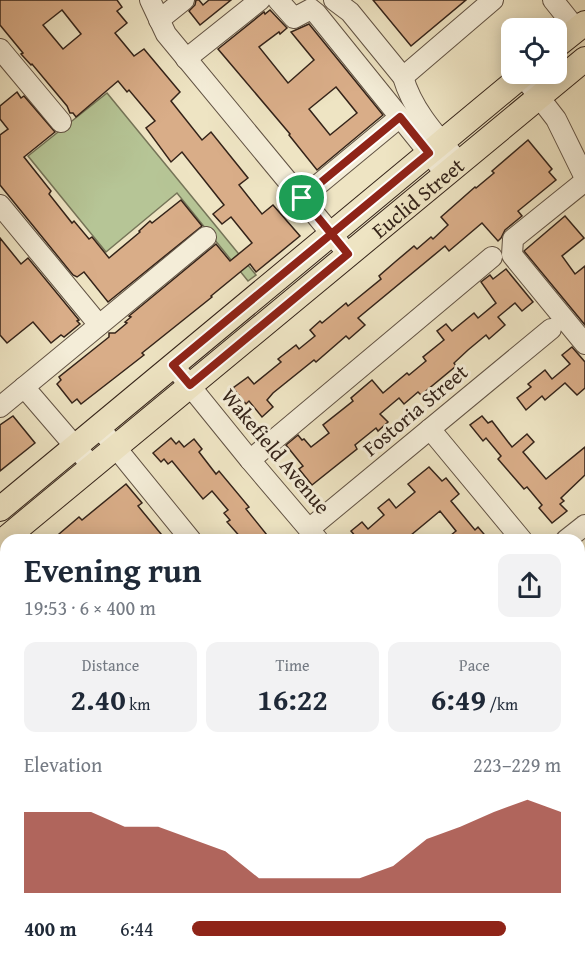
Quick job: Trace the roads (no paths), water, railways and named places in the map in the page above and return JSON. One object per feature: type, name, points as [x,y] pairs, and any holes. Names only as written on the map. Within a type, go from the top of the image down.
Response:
[{"type":"main road","points":[[567,37],[581,26]]},
{"type":"main road","name":"Euclid Street","points":[[11,534],[585,59]]},
{"type":"main road","name":"Euclid Street","points":[[0,509],[511,84]]},
{"type":"street","points":[[150,0],[166,34],[348,254]]},
{"type":"street","points":[[159,20],[184,0]]},
{"type":"street","points":[[186,59],[260,0]]},
{"type":"street","points":[[278,0],[294,18],[311,9],[316,13],[400,117],[435,147],[452,167]]},
{"type":"street","points":[[334,0],[350,12],[403,77],[406,88],[435,147]]},
{"type":"street","points":[[403,77],[493,0]]},
{"type":"street","points":[[552,0],[581,26]]},
{"type":"street","points":[[0,49],[7,71],[61,122]]},
{"type":"street","points":[[530,84],[566,137],[585,180],[513,239],[512,255],[585,344]]},
{"type":"street","points":[[302,198],[400,117]]},
{"type":"street","points":[[0,206],[99,325]]},
{"type":"street","points":[[0,407],[206,237]]},
{"type":"street","points":[[250,460],[492,257]]},
{"type":"street","name":"Fostoria Street","points":[[315,534],[430,429],[551,329]]},
{"type":"street","name":"Wakefield Avenue","points":[[173,365],[313,534]]},
{"type":"street","points":[[24,387],[92,467]]},
{"type":"street","points":[[99,427],[187,534]]},
{"type":"street","points":[[430,429],[517,534]]}]
